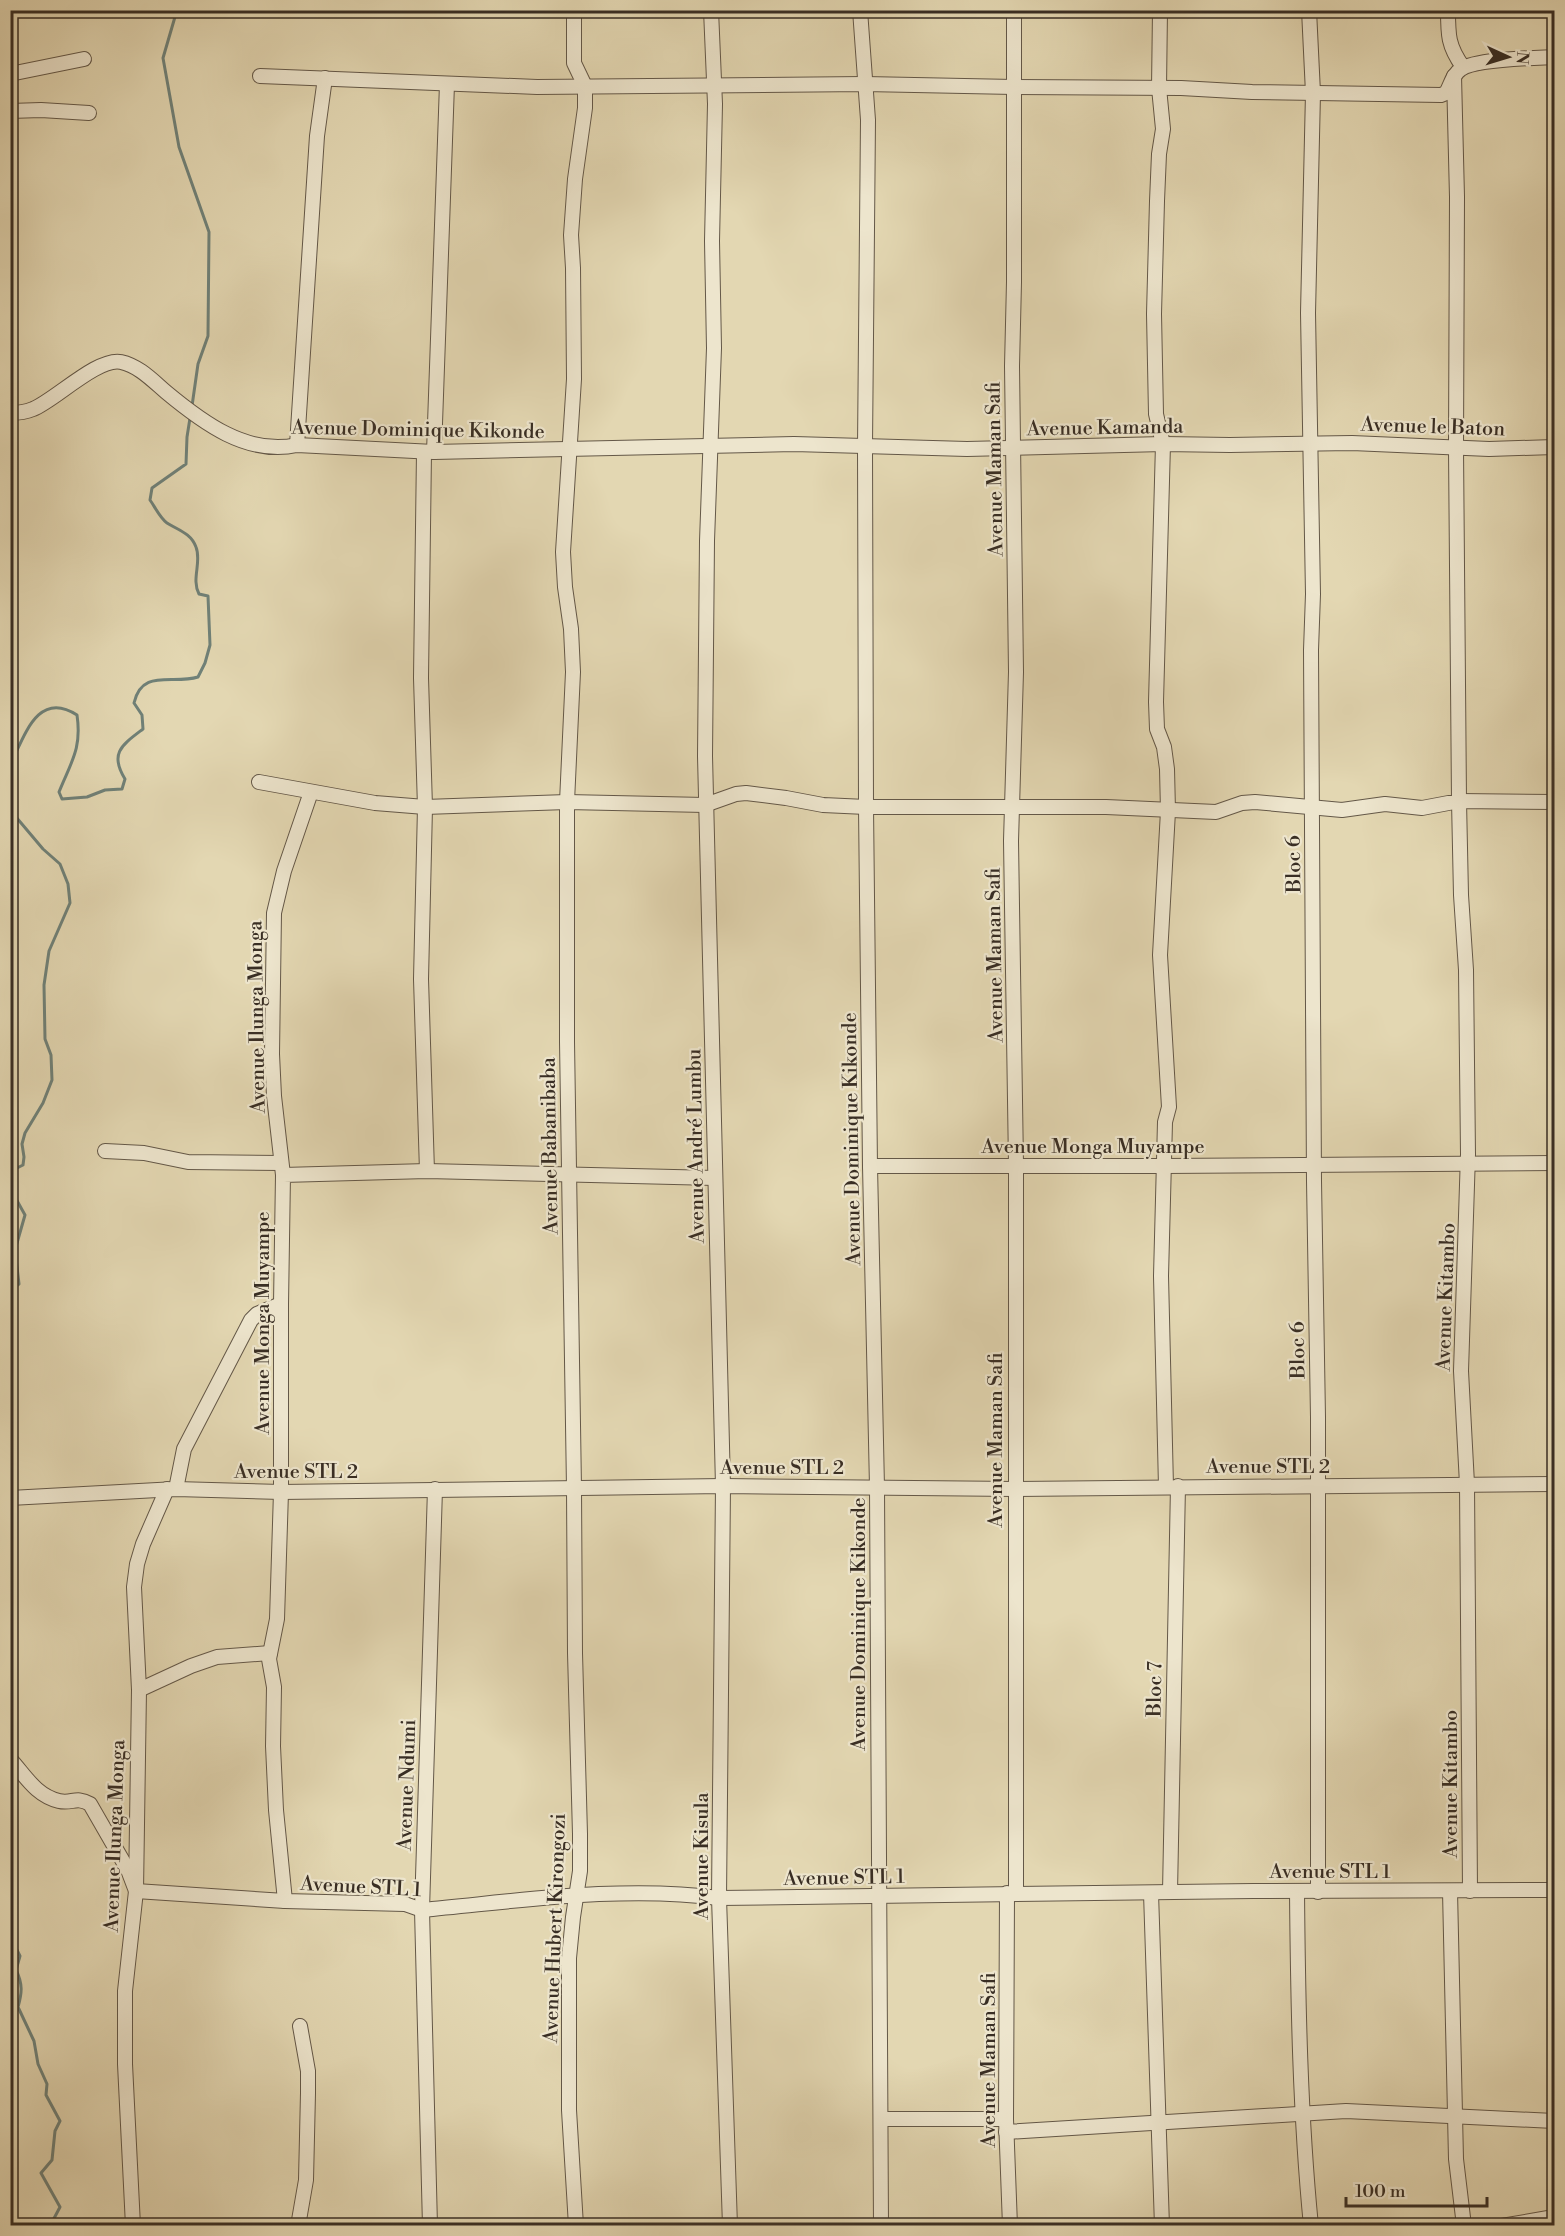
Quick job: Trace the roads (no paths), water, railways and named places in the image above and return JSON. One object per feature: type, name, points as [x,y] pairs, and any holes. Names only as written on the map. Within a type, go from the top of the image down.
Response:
[{"type":"street","points":[[574,10],[574,63],[585,86]]},
{"type":"street","name":"Avenue André Lumbu","points":[[711,10],[715,86],[712,241],[714,348],[704,670],[705,805],[723,1486]]},
{"type":"street","name":"Avenue Dominique Kikonde","points":[[860,10],[868,120],[865,446],[866,807],[870,1166],[877,1487],[881,2226]]},
{"type":"street","name":"Bloc 7","points":[[1160,10],[1159,88],[1163,129],[1159,154],[1154,314],[1156,414],[1163,444],[1156,729],[1166,756],[1168,811],[1160,955],[1169,1107],[1165,1122],[1161,1276],[1172,1486],[1170,1892]]},
{"type":"street","name":"Bloc 6","points":[[1309,10],[1313,93],[1308,271],[1313,594],[1311,650],[1318,1892]]},
{"type":"street","points":[[260,76],[447,84],[715,86],[865,84],[1441,95],[1449,89],[1458,72],[1448,39],[1448,10]]},
{"type":"street","name":"Avenue Maman Safi","points":[[1010,2226],[1006,2126],[1011,1894],[1016,1166],[1011,841],[1016,672],[1012,449],[1014,15]]},
{"type":"street","points":[[1458,72],[1504,60],[1554,57]]},
{"type":"street","points":[[10,74],[84,59]]},
{"type":"street","name":"Avenue Kitambo","points":[[1458,72],[1456,448],[1459,801],[1461,895],[1466,970],[1467,1162],[1461,1371],[1467,1484],[1470,1891]]},
{"type":"street","points":[[297,445],[317,136],[325,78]]},
{"type":"street","points":[[428,1171],[422,979],[425,807],[421,678],[429,452],[447,84]]},
{"type":"street","name":"Avenue Babanibaba","points":[[574,1488],[567,802],[573,672],[571,629],[564,587],[563,552],[574,358],[571,235],[574,179],[585,108],[585,86]]},
{"type":"street","points":[[10,111],[89,113]]},
{"type":"street","name":"Avenue Dominique Kikonde","points":[[10,413],[34,409],[93,370],[118,361],[138,368],[191,413],[238,441],[259,446],[286,448],[297,445],[429,452],[794,444],[865,446]]},
{"type":"street","name":"Avenue le Baton","points":[[1310,444],[1352,442],[1489,450],[1554,447]]},
{"type":"street","name":"Avenue Kamanda","points":[[865,446],[1012,449],[1163,444],[1310,444]]},
{"type":"street","points":[[259,782],[375,802],[425,807],[567,802],[705,805],[736,794],[746,793],[823,805],[866,807],[1126,807],[1216,812],[1242,803],[1255,802],[1342,810],[1385,804],[1422,808],[1459,801],[1554,802]]},
{"type":"street","name":"Avenue Ilunga Monga","points":[[282,1169],[272,1054],[274,913],[291,850],[311,792]]},
{"type":"street","points":[[105,1151],[144,1154],[188,1162],[282,1169],[569,1173],[715,1178]]},
{"type":"street","name":"Avenue Monga Muyampe","points":[[870,1166],[1554,1163]]},
{"type":"street","name":"Avenue Monga Muyampe","points":[[282,1169],[281,1492],[277,1619],[269,1659],[274,1687],[273,1746],[276,1810],[285,1901]]},
{"type":"street","name":"Avenue Ilunga Monga","points":[[133,2226],[125,2054],[125,1991],[136,1891],[139,1690],[134,1587],[136,1564],[143,1544],[172,1489],[184,1449],[251,1320],[257,1314],[281,1304]]},
{"type":"street","name":"Avenue STL 2","points":[[10,1498],[172,1489],[281,1492],[723,1486],[1014,1489],[1554,1484]]},
{"type":"street","name":"Avenue Kisula","points":[[723,1486],[719,1898],[730,2226]]},
{"type":"street","name":"Avenue Hubert Kirongozi","points":[[574,1488],[580,1871],[569,1958],[569,2110],[576,2226]]},
{"type":"street","name":"Avenue Ndumi","points":[[430,2226],[422,1910],[435,1489]]},
{"type":"street","points":[[139,1690],[217,1657],[270,1653]]},
{"type":"street","points":[[138,1713],[153,1685]]},
{"type":"street","points":[[10,1759],[26,1780],[44,1795],[61,1802],[81,1799],[90,1804],[128,1870],[136,1891]]},
{"type":"street","name":"Avenue STL 1","points":[[136,1891],[285,1901],[405,1904],[422,1910],[577,1895],[687,1894],[719,1898],[1554,1890]]},
{"type":"street","points":[[1297,1891],[1298,2001],[1311,2226]]},
{"type":"street","points":[[1450,1891],[1456,2159],[1464,2226]]},
{"type":"street","points":[[1151,1893],[1162,2226]]},
{"type":"street","points":[[298,2226],[307,2172],[308,2093],[308,2071],[300,2026]]},
{"type":"street","points":[[881,2119],[1006,2126],[1160,2123],[1346,2111],[1554,2121]]},
{"type":"street","points":[[1502,2226],[1554,2217]]},
{"type":"waterway","points":[[177,10],[163,58],[179,147],[209,232],[208,336],[198,364],[192,406]]},
{"type":"waterway","points":[[10,765],[34,720],[42,712],[52,708],[63,709],[77,715],[78,737],[74,755],[59,792],[62,799],[87,797],[105,790],[122,789],[125,779],[118,762],[120,750],[143,729],[142,715],[134,703],[138,692],[144,685],[151,682],[198,677],[210,645],[208,596],[199,594],[196,582],[198,553],[194,542],[188,535],[164,521],[150,500],[152,488],[186,464],[190,418]]},
{"type":"waterway","points":[[10,806],[16,817],[43,849],[60,864],[68,884],[70,903],[49,951],[44,985],[45,1039],[51,1055],[52,1080],[43,1103],[25,1133],[22,1144],[23,1165],[15,1169],[10,1176]]},
{"type":"waterway","points":[[10,1188],[25,1215],[15,1250],[19,1284],[10,1291]]},
{"type":"waterway","points":[[10,1936],[20,1956],[16,1970],[21,1988],[18,2007],[34,2041],[38,2064],[47,2084],[46,2095],[60,2121],[55,2131],[52,2160],[41,2173],[60,2207],[50,2226]]}]
